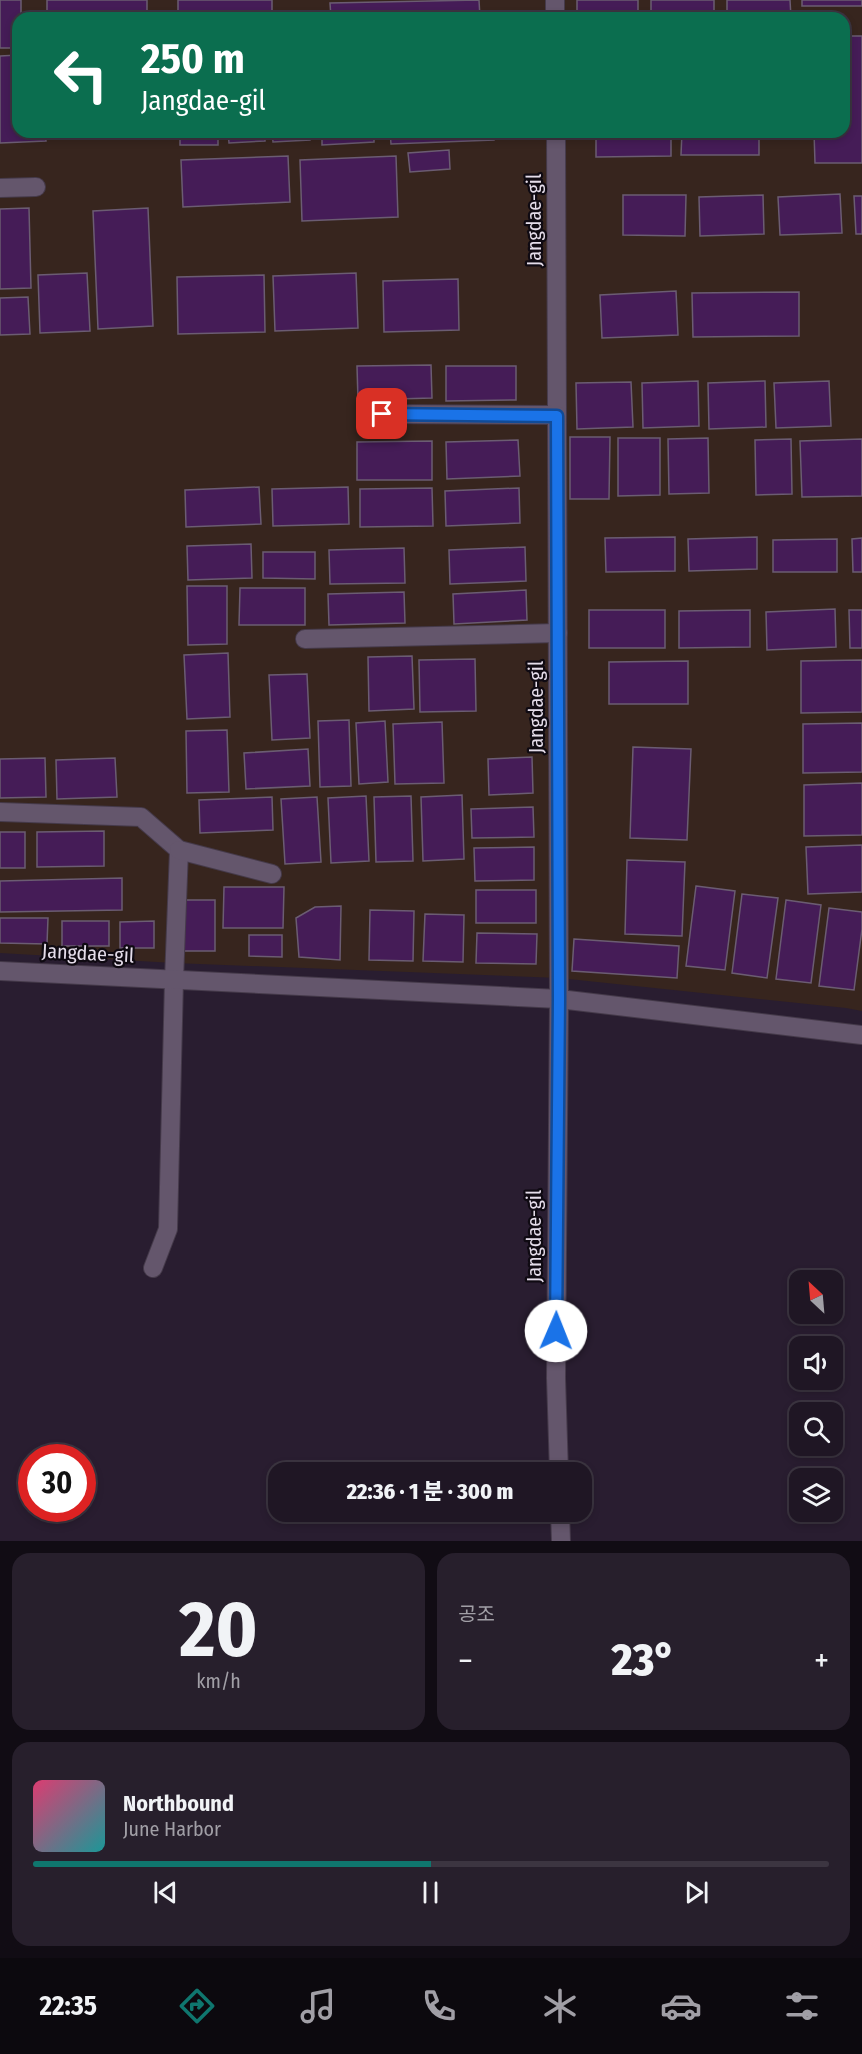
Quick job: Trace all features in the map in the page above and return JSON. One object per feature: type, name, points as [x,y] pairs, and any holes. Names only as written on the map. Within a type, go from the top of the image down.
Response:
[{"type":"street","name":"Jangdae-gil","points":[[556,138],[559,999],[556,1378],[559,1462]]},
{"type":"street","points":[[0,188],[36,187]]},
{"type":"street","points":[[382,414],[557,416]]},
{"type":"street","points":[[305,639],[558,633]]},
{"type":"street","points":[[0,812],[141,817],[179,850],[272,874]]},
{"type":"street","points":[[153,1268],[168,1229],[179,850]]},
{"type":"street","name":"Jangdae-gil","points":[[0,971],[559,999],[862,1035]]},
{"type":"street","points":[[560,1522],[561,1541]]},
{"type":"shaded area","points":[[0,0],[862,0],[862,1011],[559,978],[174,963],[0,953]]},
{"type":"building","points":[[0,0],[21,0],[21,12],[12,12],[12,48],[0,48]]},
{"type":"building","points":[[47,0],[147,0],[147,12],[47,12]]},
{"type":"building","points":[[178,0],[272,0],[272,12],[178,12]]},
{"type":"building","points":[[479,0],[480,12],[331,12],[330,3]]},
{"type":"building","points":[[577,0],[638,0],[638,12],[577,12]]},
{"type":"building","points":[[651,0],[714,0],[714,12],[651,12]]},
{"type":"building","points":[[727,0],[790,0],[791,12],[727,12]]},
{"type":"building","points":[[802,0],[862,0],[862,6],[802,6]]},
{"type":"building","points":[[850,36],[862,36],[862,163],[815,163],[814,138],[850,138]]},
{"type":"building","points":[[12,55],[12,138],[46,138],[46,141],[0,143],[0,56]]},
{"type":"building","points":[[180,138],[218,138],[218,145],[180,145]]},
{"type":"building","points":[[229,138],[265,138],[265,141],[229,143]]},
{"type":"building","points":[[273,138],[310,138],[310,140],[273,142]]},
{"type":"building","points":[[322,138],[374,138],[374,142],[322,145]]},
{"type":"building","points":[[390,138],[494,138],[494,140],[391,144]]},
{"type":"building","points":[[596,138],[671,138],[671,156],[596,157]]},
{"type":"building","points":[[682,138],[759,138],[759,155],[681,155]]},
{"type":"building","points":[[449,150],[450,169],[410,172],[408,153]]},
{"type":"building","points":[[288,156],[290,202],[183,207],[181,160]]},
{"type":"building","points":[[396,156],[398,217],[302,221],[300,160]]},
{"type":"building","points":[[840,194],[842,233],[780,235],[778,197]]},
{"type":"building","points":[[623,195],[686,195],[685,236],[623,235]]},
{"type":"building","points":[[763,195],[764,234],[700,236],[699,197]]},
{"type":"building","points":[[854,196],[862,196],[862,234],[856,234]]},
{"type":"building","points":[[29,208],[31,288],[0,289],[0,209]]},
{"type":"building","points":[[148,208],[153,326],[98,329],[93,211]]},
{"type":"building","points":[[87,273],[90,331],[40,333],[38,275]]},
{"type":"building","points":[[356,273],[358,328],[275,331],[273,276]]},
{"type":"building","points":[[264,275],[265,332],[178,334],[177,277]]},
{"type":"building","points":[[458,279],[459,330],[384,332],[383,281]]},
{"type":"building","points":[[676,291],[678,335],[602,338],[600,295]]},
{"type":"building","points":[[799,292],[799,336],[693,337],[692,293]]},
{"type":"building","points":[[28,297],[30,334],[0,335],[0,298]]},
{"type":"building","points":[[431,365],[432,398],[358,400],[357,366]]},
{"type":"building","points":[[446,366],[516,366],[516,400],[446,401]]},
{"type":"building","points":[[698,381],[699,426],[643,428],[642,383]]},
{"type":"building","points":[[765,381],[766,427],[709,429],[708,383]]},
{"type":"building","points":[[829,381],[831,426],[776,428],[774,383]]},
{"type":"building","points":[[631,382],[633,427],[577,429],[576,383]]},
{"type":"building","points":[[570,437],[610,437],[609,499],[570,499]]},
{"type":"building","points":[[618,438],[660,438],[660,495],[618,496]]},
{"type":"building","points":[[708,438],[709,493],[669,494],[668,439]]},
{"type":"building","points":[[791,439],[792,494],[756,495],[755,440]]},
{"type":"building","points":[[862,439],[862,496],[802,497],[800,441]]},
{"type":"building","points":[[518,440],[520,476],[447,479],[446,442]]},
{"type":"building","points":[[432,441],[432,480],[357,480],[357,442]]},
{"type":"building","points":[[259,487],[261,524],[186,527],[185,490]]},
{"type":"building","points":[[348,487],[349,524],[273,526],[272,489]]},
{"type":"building","points":[[432,488],[433,526],[360,527],[360,489]]},
{"type":"building","points":[[519,488],[520,523],[446,526],[445,491]]},
{"type":"building","points":[[675,537],[675,571],[606,572],[605,538]]},
{"type":"building","points":[[757,537],[757,569],[689,571],[688,539]]},
{"type":"building","points":[[862,538],[862,572],[853,572],[852,539]]},
{"type":"building","points":[[837,539],[837,572],[773,572],[773,540]]},
{"type":"building","points":[[251,544],[252,578],[188,580],[187,546]]},
{"type":"building","points":[[525,547],[526,581],[450,584],[449,550]]},
{"type":"building","points":[[404,548],[405,583],[330,584],[329,550]]},
{"type":"building","points":[[263,552],[315,552],[315,579],[263,578]]},
{"type":"building","points":[[187,586],[227,586],[227,644],[188,645]]},
{"type":"building","points":[[240,588],[305,588],[305,625],[239,625]]},
{"type":"building","points":[[526,590],[527,620],[454,624],[453,594]]},
{"type":"building","points":[[404,592],[405,623],[329,625],[328,594]]},
{"type":"building","points":[[835,609],[836,647],[767,650],[766,612]]},
{"type":"building","points":[[589,610],[665,610],[665,648],[589,648]]},
{"type":"building","points":[[750,610],[750,647],[679,648],[679,611]]},
{"type":"building","points":[[849,610],[862,610],[862,648],[850,648]]},
{"type":"building","points":[[228,653],[230,717],[187,719],[184,655]]},
{"type":"building","points":[[412,656],[414,709],[369,711],[368,657]]},
{"type":"building","points":[[475,659],[476,711],[420,712],[419,660]]},
{"type":"building","points":[[862,660],[862,712],[801,713],[801,661]]},
{"type":"building","points":[[688,661],[688,704],[609,704],[609,662]]},
{"type":"building","points":[[307,674],[310,738],[272,740],[269,675]]},
{"type":"building","points":[[349,720],[351,786],[320,787],[318,721]]},
{"type":"building","points":[[385,721],[388,782],[359,784],[356,723]]},
{"type":"building","points":[[442,722],[444,783],[395,784],[393,724]]},
{"type":"building","points":[[862,723],[862,772],[803,773],[803,724]]},
{"type":"building","points":[[227,730],[229,792],[187,793],[186,731]]},
{"type":"building","points":[[633,747],[691,749],[687,840],[630,838]]},
{"type":"building","points":[[308,749],[310,786],[246,789],[244,753]]},
{"type":"building","points":[[532,757],[533,793],[489,795],[488,759]]},
{"type":"building","points":[[45,758],[46,797],[0,798],[0,759]]},
{"type":"building","points":[[115,758],[117,797],[57,799],[56,760]]},
{"type":"building","points":[[862,783],[862,835],[804,836],[804,785]]},
{"type":"building","points":[[462,795],[464,859],[423,861],[421,797]]},
{"type":"building","points":[[366,796],[369,861],[331,863],[328,798]]},
{"type":"building","points":[[411,796],[413,861],[376,862],[374,797]]},
{"type":"building","points":[[272,797],[273,830],[200,833],[199,800]]},
{"type":"building","points":[[317,797],[321,862],[285,864],[281,799]]},
{"type":"building","points":[[533,807],[534,837],[472,838],[471,809]]},
{"type":"building","points":[[104,831],[104,866],[37,867],[37,832]]},
{"type":"building","points":[[0,832],[25,832],[25,868],[0,868]]},
{"type":"building","points":[[862,845],[862,892],[808,894],[806,847]]},
{"type":"building","points":[[534,847],[534,880],[475,881],[474,848]]},
{"type":"building","points":[[627,860],[685,862],[682,936],[625,934]]},
{"type":"building","points":[[122,878],[122,910],[0,912],[0,881]]},
{"type":"building","points":[[696,886],[735,891],[725,970],[686,966]]},
{"type":"building","points":[[224,887],[284,887],[283,928],[223,928]]},
{"type":"building","points":[[476,890],[536,890],[536,923],[476,923]]},
{"type":"building","points":[[742,894],[778,898],[767,978],[732,973]]},
{"type":"building","points":[[183,900],[215,900],[215,951],[183,951]]},
{"type":"building","points":[[786,900],[821,905],[811,983],[776,979]]},
{"type":"building","points":[[341,906],[340,960],[299,957],[296,918],[315,907]]},
{"type":"building","points":[[829,908],[862,912],[854,990],[819,986]]},
{"type":"building","points":[[370,910],[414,911],[413,961],[369,960]]},
{"type":"building","points":[[425,914],[464,915],[463,962],[423,961]]},
{"type":"building","points":[[0,918],[48,918],[47,944],[0,943]]},
{"type":"building","points":[[62,921],[109,921],[109,946],[62,946]]},
{"type":"building","points":[[154,921],[154,948],[120,948],[120,922]]},
{"type":"building","points":[[477,933],[537,934],[536,964],[476,963]]},
{"type":"building","points":[[249,935],[282,935],[282,957],[249,956]]},
{"type":"building","points":[[574,939],[679,946],[677,978],[572,971]]},
{"type":"route","points":[[382,414],[557,416],[559,999],[556,1331]]}]
